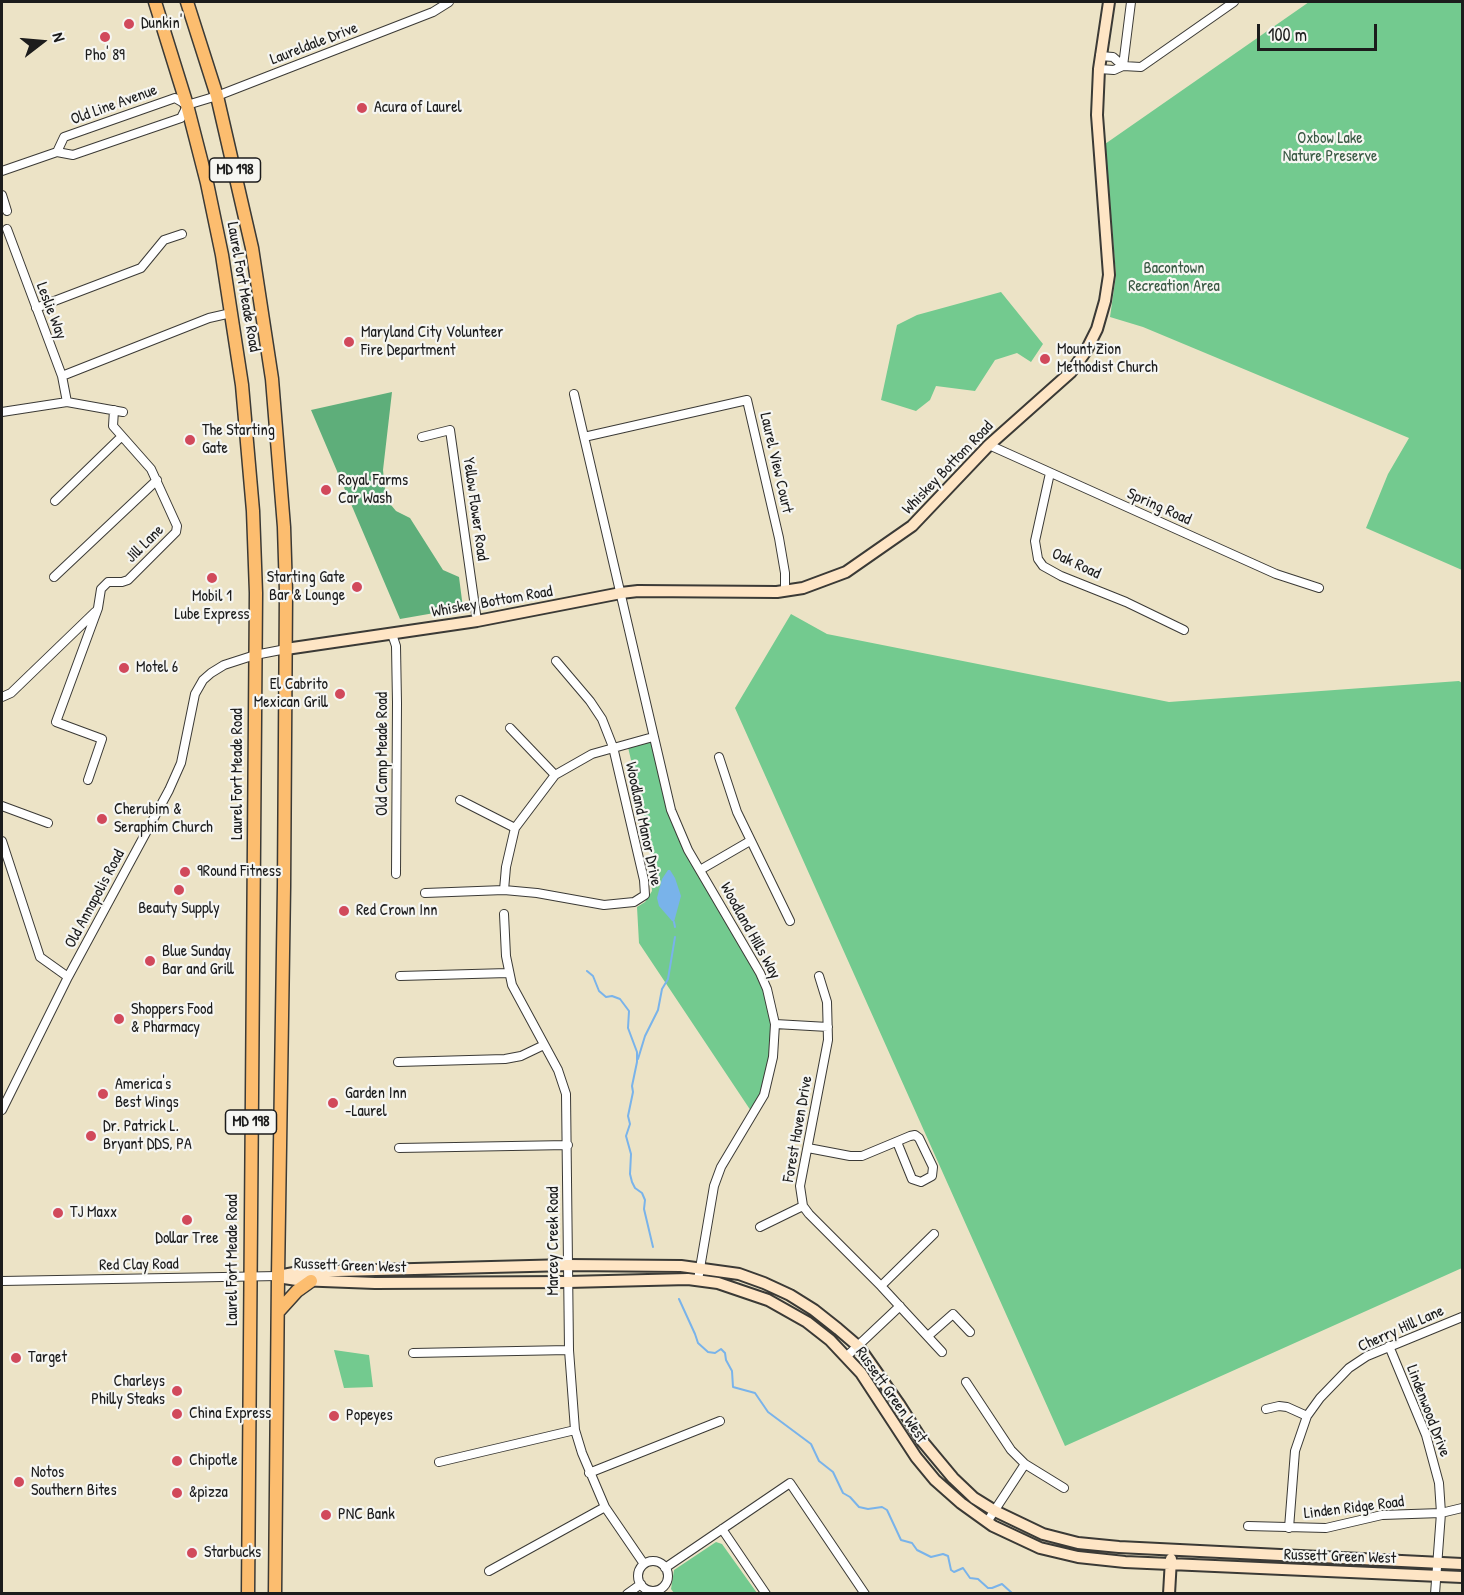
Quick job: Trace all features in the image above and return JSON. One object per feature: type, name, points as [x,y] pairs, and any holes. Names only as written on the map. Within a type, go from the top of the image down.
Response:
[{"type":"main road","name":"Laurel Fort Meade Road","points":[[155,2],[187,105],[207,183],[242,385],[249,459],[256,593],[248,1593]]},
{"type":"main road","name":"Laurel Fort Meade Road","points":[[187,2],[217,96],[252,248],[272,378],[284,526],[286,649],[276,1593]]},
{"type":"main road","points":[[278,1312],[297,1291],[311,1281]]},
{"type":"street","name":"Laureldale Drive","points":[[187,105],[217,96],[433,12],[449,2]]},
{"type":"street","name":"Whiskey Bottom Road","points":[[286,649],[477,621],[621,593],[786,591],[834,578],[873,555],[923,516],[989,445],[1071,372],[1092,340],[1102,316],[1109,269],[1097,97],[1108,2]]},
{"type":"street","points":[[1123,66],[1131,2]]},
{"type":"street","points":[[1099,69],[1114,70],[1123,66],[1141,67],[1234,2]]},
{"type":"street","points":[[1100,56],[1113,57],[1123,66]]},
{"type":"street","name":"Old Line Avenue","points":[[2,171],[57,152],[73,155],[181,117],[187,105],[175,98],[64,137],[57,152]]},
{"type":"street","points":[[2,195],[7,211]]},
{"type":"street","name":"Leslie Way","points":[[7,229],[62,376],[68,402]]},
{"type":"street","points":[[36,309],[141,268],[164,240],[182,234]]},
{"type":"street","points":[[62,376],[209,318],[231,313]]},
{"type":"street","points":[[574,394],[621,593]]},
{"type":"street","name":"Laurel View Court","points":[[584,437],[747,400],[779,538],[786,591]]},
{"type":"street","points":[[2,412],[68,402],[123,412]]},
{"type":"street","name":"Jill Lane","points":[[88,780],[102,739],[56,722],[98,608],[101,589],[108,582],[128,580],[176,532],[177,526],[157,480],[146,463],[113,426],[114,410]]},
{"type":"street","name":"Yellow Flower Road","points":[[422,437],[450,430],[477,621]]},
{"type":"street","points":[[55,501],[121,437]]},
{"type":"street","name":"Spring Road","points":[[989,445],[1276,574],[1319,588]]},
{"type":"street","name":"Oak Road","points":[[1050,473],[1035,541],[1035,550],[1042,566],[1184,630]]},
{"type":"street","points":[[54,577],[157,480]]},
{"type":"street","name":"Woodland Hills Way","points":[[621,593],[671,810],[688,850],[760,973],[767,989],[775,1024],[773,1057],[764,1095],[720,1167],[714,1186],[698,1280]]},
{"type":"street","points":[[2,697],[11,693],[98,608]]},
{"type":"street","name":"Old Camp Meade Road","points":[[392,634],[396,646],[397,703],[396,874]]},
{"type":"street","name":"Old Annapolis Road","points":[[2,1110],[4,1101],[68,977],[175,777],[181,763],[190,711],[199,687],[210,673],[224,665],[255,655],[286,649]]},
{"type":"street","name":"Woodland Manor Drive","points":[[425,893],[504,890],[537,893],[604,905],[634,902],[645,895],[644,880],[613,747],[602,719],[591,701],[556,661]]},
{"type":"street","points":[[510,728],[555,775]]},
{"type":"street","points":[[504,890],[506,867],[515,828],[555,775],[592,754],[653,738]]},
{"type":"street","points":[[718,757],[736,812],[790,921]]},
{"type":"street","points":[[460,800],[515,828]]},
{"type":"street","points":[[2,806],[48,823]]},
{"type":"street","points":[[2,841],[40,957],[68,977]]},
{"type":"street","points":[[700,870],[750,841]]},
{"type":"street","name":"Marcey Creek Road","points":[[504,914],[508,973],[512,985],[558,1070],[566,1094],[569,1350],[575,1430],[604,1507],[644,1564]]},
{"type":"street","points":[[400,976],[508,973]]},
{"type":"street","name":"Forest Haven Drive","points":[[819,976],[827,1002],[828,1027],[826,1055],[800,1186],[803,1206],[942,1352]]},
{"type":"street","points":[[775,1024],[828,1027]]},
{"type":"street","points":[[398,1062],[505,1059],[521,1056],[544,1045]]},
{"type":"street","points":[[808,1148],[862,1156],[910,1136],[919,1138],[933,1167],[932,1176],[921,1182],[912,1179],[897,1142]]},
{"type":"street","points":[[399,1148],[568,1145]]},
{"type":"street","points":[[760,1227],[803,1206]]},
{"type":"street","points":[[881,1286],[934,1234]]},
{"type":"street","name":"Russett Green West","points":[[278,1276],[309,1272],[568,1265],[662,1265],[700,1268],[740,1275],[790,1295],[814,1310],[859,1347],[938,1462],[974,1498],[995,1511],[1043,1534],[1078,1543],[1171,1550],[1462,1564]]},
{"type":"street","name":"Russett Green West","points":[[278,1276],[311,1281],[434,1284],[698,1280],[744,1290],[768,1300],[807,1322],[830,1340],[861,1372],[922,1464],[935,1479],[987,1522],[1040,1548],[1092,1559],[1462,1577]]},
{"type":"street","name":"Red Clay Road","points":[[2,1281],[278,1276]]},
{"type":"street","points":[[847,1356],[900,1306]]},
{"type":"street","points":[[928,1336],[953,1314],[970,1332]]},
{"type":"street","name":"Cherry Hill Lane","points":[[1290,1528],[1295,1451],[1307,1416],[1333,1382],[1349,1368],[1389,1346],[1462,1317]]},
{"type":"street","name":"Lindenwood Drive","points":[[1389,1346],[1426,1435],[1439,1483],[1441,1513],[1436,1593]]},
{"type":"street","points":[[413,1353],[569,1350]]},
{"type":"street","points":[[966,1382],[999,1433],[1025,1464],[1064,1488]]},
{"type":"street","points":[[1266,1409],[1287,1407],[1307,1416]]},
{"type":"street","points":[[590,1473],[720,1421]]},
{"type":"street","points":[[439,1462],[575,1430]]},
{"type":"street","points":[[987,1522],[1025,1464]]},
{"type":"street","points":[[665,1568],[790,1483],[865,1593]]},
{"type":"street","points":[[489,1571],[604,1507]]},
{"type":"street","name":"Linden Ridge Road","points":[[1248,1526],[1326,1528],[1382,1515],[1441,1513],[1462,1508]]},
{"type":"street","points":[[722,1529],[766,1593]]},
{"type":"street","points":[[1169,1593],[1171,1550]]},
{"type":"street","points":[[658,1562],[665,1568],[667,1582],[662,1591],[652,1591],[640,1584],[638,1576],[644,1564],[658,1562]]},
{"type":"street","points":[[627,1593],[640,1584]]},
{"type":"green space","name":"Oxbow Lake Nature Preserve","points":[[1309,2],[1462,2],[1462,570],[1366,528],[1388,474],[1409,438],[1143,327],[1110,317],[1116,275],[1105,144]]},
{"type":"green space","points":[[1001,292],[1043,344],[1031,362],[1017,353],[995,360],[975,391],[936,386],[930,400],[916,411],[881,400],[897,325],[917,315]]},
{"type":"green space","points":[[392,392],[383,470],[386,499],[396,511],[410,518],[443,570],[459,577],[463,608],[400,619],[311,410]]},
{"type":"green space","points":[[791,614],[827,634],[1169,702],[1459,681],[1462,683],[1462,1268],[1065,1446],[735,708]]},
{"type":"green space","points":[[653,737],[677,828],[752,957],[772,1007],[770,1074],[753,1114],[639,943],[637,907],[645,902],[652,891],[654,858],[627,743]]},
{"type":"green space","points":[[334,1350],[369,1355],[373,1387],[344,1388]]},
{"type":"green space","points":[[716,1542],[722,1544],[757,1593],[674,1593],[671,1589],[674,1570]]},
{"type":"water","points":[[668,870],[675,878],[681,896],[674,922],[659,906],[657,898],[662,879]]},
{"type":"waterway","points":[[674,922],[675,927]]},
{"type":"waterway","points":[[638,1059],[645,1036],[658,1010],[662,989],[668,979],[675,937]]},
{"type":"waterway","points":[[587,971],[593,976],[599,991],[606,997],[612,996],[620,999],[629,1011],[628,1028],[637,1052],[637,1062],[628,1116],[630,1124],[626,1136],[631,1154],[630,1174],[635,1188],[642,1193],[645,1200],[644,1209],[653,1247]]},
{"type":"waterway","points":[[679,1299],[698,1343],[708,1352],[715,1353],[721,1349],[725,1353],[732,1371],[733,1387],[755,1393],[768,1412],[811,1444],[819,1461],[833,1472],[843,1493],[859,1507],[868,1509],[882,1507],[887,1510],[901,1540],[912,1543],[917,1550],[931,1557],[943,1554],[948,1556],[951,1570],[954,1572],[963,1568],[970,1578],[978,1579],[988,1588],[1002,1584],[1013,1594]]},
{"type":"place","name":"Dunkin'","points":[[129,24]]},
{"type":"place","name":"Pho' 89","points":[[105,37]]},
{"type":"place","name":"Acura of Laurel","points":[[362,108]]},
{"type":"place","name":"Maryland City Volunteer Fire Department","points":[[349,342]]},
{"type":"place","name":"Mount Zion Methodist Church","points":[[1045,359]]},
{"type":"place","name":"The Starting Gate","points":[[190,440]]},
{"type":"place","name":"Royal Farms Car Wash","points":[[326,490]]},
{"type":"place","name":"Mobil 1 Lube Express","points":[[212,578]]},
{"type":"place","name":"Starting Gate Bar & Lounge","points":[[357,587]]},
{"type":"place","name":"Motel 6","points":[[124,668]]},
{"type":"place","name":"El Cabrito Mexican Grill","points":[[340,694]]},
{"type":"place","name":"Cherubim & Seraphim Church","points":[[102,819]]},
{"type":"place","name":"9Round Fitness","points":[[185,872]]},
{"type":"place","name":"Beauty Supply","points":[[179,890]]},
{"type":"place","name":"Red Crown Inn","points":[[344,911]]},
{"type":"place","name":"Blue Sunday Bar and Grill","points":[[150,961]]},
{"type":"place","name":"Shoppers Food & Pharmacy","points":[[119,1019]]},
{"type":"place","name":"America's Best Wings","points":[[103,1094]]},
{"type":"place","name":"Garden Inn -Laurel","points":[[333,1103]]},
{"type":"place","name":"Dr. Patrick L. Bryant DDS, PA","points":[[91,1136]]},
{"type":"place","name":"TJ Maxx","points":[[58,1213]]},
{"type":"place","name":"Dollar Tree","points":[[187,1220]]},
{"type":"place","name":"Target","points":[[16,1358]]},
{"type":"place","name":"Charleys Philly Steaks","points":[[177,1391]]},
{"type":"place","name":"China Express","points":[[177,1414]]},
{"type":"place","name":"Popeyes","points":[[334,1416]]},
{"type":"place","name":"Chipotle","points":[[177,1461]]},
{"type":"place","name":"Notos Southern Bites","points":[[19,1482]]},
{"type":"place","name":"&pizza","points":[[177,1493]]},
{"type":"place","name":"PNC Bank","points":[[326,1515]]},
{"type":"place","name":"Starbucks","points":[[192,1553]]},
{"type":"park label","name":"Bacontown Recreation Area","points":[[1174,278]]}]
